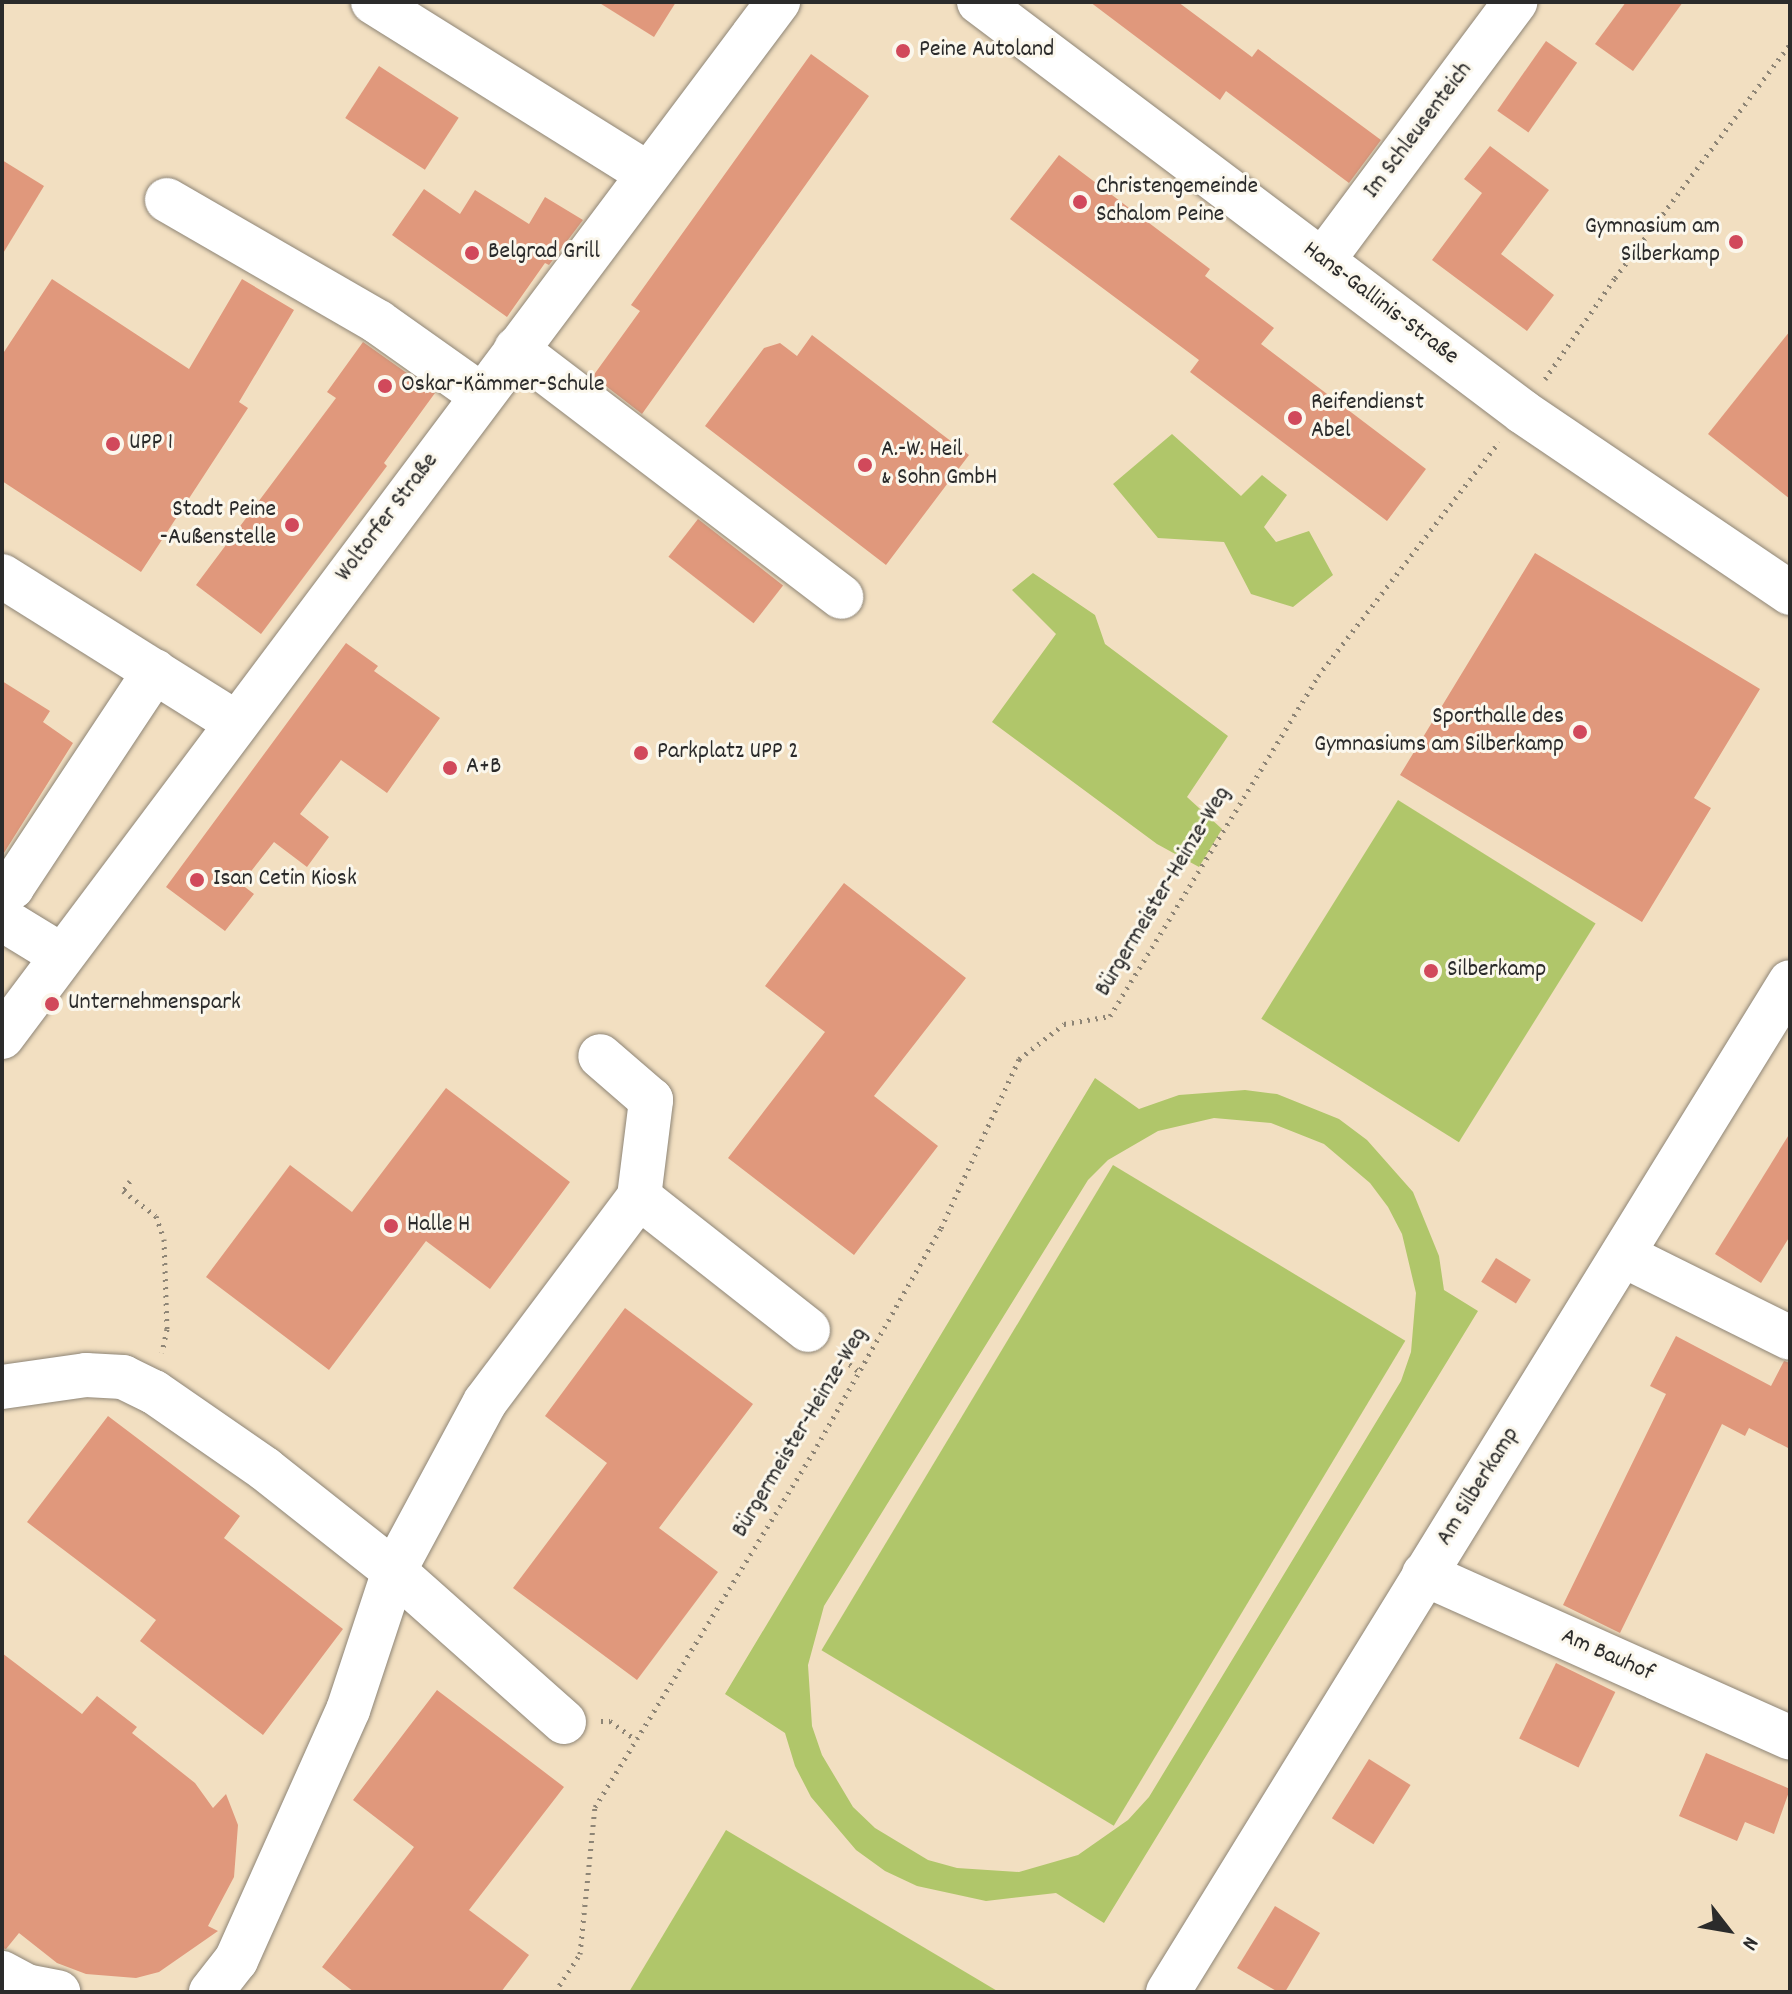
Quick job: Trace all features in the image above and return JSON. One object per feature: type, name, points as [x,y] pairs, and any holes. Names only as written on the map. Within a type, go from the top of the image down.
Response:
[{"type":"street","points":[[373,2],[648,174]]},
{"type":"street","name":"Woltorfer Straße","points":[[2,1037],[778,2]]},
{"type":"street","name":"Hans-Gallinis-Straße","points":[[979,2],[1026,16],[1323,260],[1523,412],[1790,593]]},
{"type":"street","name":"Im Schleusenteich","points":[[1323,260],[1515,2]]},
{"type":"street","points":[[167,200],[378,322],[481,395]]},
{"type":"street","points":[[516,349],[841,597]]},
{"type":"street","points":[[2,576],[236,723]]},
{"type":"street","points":[[2,881],[12,887],[155,671]]},
{"type":"street","points":[[2,919],[61,955]]},
{"type":"street","name":"Am Silberkamp","points":[[1176,1989],[1424,1574],[1786,998]]},
{"type":"street","points":[[211,1992],[236,1960],[348,1710],[394,1571],[485,1402],[639,1197],[651,1100],[600,1056]]},
{"type":"street","points":[[639,1197],[808,1330]]},
{"type":"street","points":[[1623,1255],[1790,1338]]},
{"type":"street","points":[[2,1387],[98,1376],[123,1377],[154,1392],[265,1469],[394,1571],[564,1722]]},
{"type":"street","name":"Am Bauhof","points":[[1424,1574],[1790,1738]]},
{"type":"street","points":[[2,1973],[26,1986],[58,1992]]},
{"type":"path","name":"Bürgermeister-Heinze-Weg","points":[[555,1992],[580,1954],[595,1807],[817,1446],[934,1241],[1019,1059],[1064,1024],[1110,1016],[1318,676],[1523,412],[1615,278],[1790,44]]},
{"type":"path","points":[[130,1181],[123,1191],[156,1216],[164,1239],[167,1329],[154,1392]]},
{"type":"green space","points":[[1172,434],[1241,496],[1262,475],[1287,495],[1264,527],[1276,542],[1309,531],[1333,575],[1293,607],[1251,594],[1224,542],[1158,538],[1113,484]]},
{"type":"green space","points":[[1033,573],[1095,615],[1105,644],[1228,736],[1187,797],[1222,829],[1199,867],[1157,844],[992,722],[1056,634],[1012,590]]},
{"type":"green space","name":"Silberkamp","points":[[1398,800],[1596,923],[1459,1142],[1261,1019]]},
{"type":"green space","points":[[1095,1078],[1139,1109],[1179,1095],[1245,1090],[1277,1094],[1339,1119],[1367,1140],[1413,1192],[1439,1256],[1444,1290],[1478,1311],[1104,1923],[1056,1893],[986,1901],[917,1886],[885,1871],[856,1850],[811,1797],[795,1766],[785,1733],[725,1694]],"holes":[[[1214,1118],[1271,1123],[1324,1144],[1370,1183],[1388,1207],[1402,1234],[1416,1293],[1411,1352],[1401,1381],[1149,1797],[1128,1820],[1078,1855],[1019,1872],[957,1868],[928,1860],[875,1828],[853,1807],[822,1755],[812,1726],[808,1665],[824,1606],[1088,1180],[1108,1160],[1158,1131]]]},
{"type":"green space","points":[[1113,1165],[1405,1341],[1114,1826],[821,1650]]},
{"type":"green space","points":[[726,1830],[999,1992],[629,1992]]},
{"type":"building","points":[[598,2],[676,2],[654,37]]},
{"type":"building","points":[[1090,2],[1178,2],[1252,57],[1258,49],[1381,140],[1349,183],[1226,91],[1220,100]]},
{"type":"building","points":[[1626,2],[1683,2],[1633,71],[1595,44]]},
{"type":"building","points":[[1546,41],[1577,63],[1528,132],[1497,111]]},
{"type":"building","points":[[811,54],[869,96],[642,414],[593,376],[640,311],[631,305]]},
{"type":"building","points":[[379,66],[459,118],[425,170],[345,118]]},
{"type":"building","points":[[1490,146],[1549,190],[1501,254],[1554,295],[1527,331],[1432,260],[1482,193],[1464,179]]},
{"type":"building","points":[[1059,155],[1210,269],[1205,276],[1274,328],[1261,344],[1426,469],[1387,521],[1190,372],[1199,360],[1010,219]]},
{"type":"building","points":[[2,160],[44,186],[2,255]]},
{"type":"building","points":[[424,189],[460,214],[475,190],[529,224],[545,197],[583,220],[549,265],[545,263],[507,317],[392,235]]},
{"type":"building","name":"UPP 1","points":[[52,279],[189,369],[242,279],[294,310],[239,402],[248,408],[141,572],[2,481],[2,355]]},
{"type":"building","points":[[1790,331],[1790,499],[1708,434]]},
{"type":"building","points":[[812,335],[969,455],[886,565],[705,426],[764,348],[780,343],[797,356]]},
{"type":"building","name":"Stadt Peine -Außenstelle","points":[[363,342],[435,393],[384,463],[387,466],[261,634],[196,585],[336,398],[327,392]]},
{"type":"building","points":[[698,519],[783,585],[754,623],[668,557]]},
{"type":"building","name":"Sporthalle des Gymnasiums am Silberkamp","points":[[1535,553],[1760,689],[1694,798],[1711,808],[1642,922],[1400,775]]},
{"type":"building","points":[[346,643],[378,666],[374,671],[440,718],[387,793],[341,760],[300,814],[329,837],[307,867],[274,842],[241,884],[254,894],[225,931],[166,887]]},
{"type":"building","points":[[2,681],[50,711],[43,722],[73,743],[2,856]]},
{"type":"building","points":[[844,883],[966,978],[874,1096],[938,1146],[854,1255],[728,1158],[825,1032],[765,986]]},
{"type":"building","name":"Halle H","points":[[446,1088],[570,1182],[490,1289],[426,1241],[329,1370],[206,1277],[290,1165],[352,1212]]},
{"type":"building","points":[[1790,1133],[1790,1236],[1761,1283],[1715,1254]]},
{"type":"building","points":[[1496,1258],[1531,1280],[1516,1303],[1481,1282]]},
{"type":"building","points":[[625,1308],[753,1404],[659,1528],[718,1572],[637,1680],[513,1588],[607,1463],[545,1416]]},
{"type":"building","points":[[1676,1336],[1771,1386],[1784,1361],[1790,1363],[1790,1449],[1749,1428],[1745,1436],[1722,1424],[1620,1633],[1563,1605],[1666,1394],[1650,1386]]},
{"type":"building","points":[[108,1416],[240,1516],[224,1538],[343,1629],[263,1735],[140,1641],[156,1620],[27,1522]]},
{"type":"building","points":[[2,1653],[82,1714],[97,1696],[137,1727],[132,1733],[195,1783],[213,1808],[226,1794],[238,1825],[234,1877],[208,1926],[218,1931],[159,1972],[136,1978],[86,1974],[57,1963],[19,1933],[6,1949],[2,1948]]},
{"type":"building","points":[[1556,1663],[1615,1692],[1578,1767],[1519,1738]]},
{"type":"building","points":[[437,1690],[564,1787],[469,1910],[529,1955],[501,1992],[354,1992],[322,1967],[414,1847],[353,1800]]},
{"type":"building","points":[[1706,1753],[1790,1789],[1774,1834],[1745,1822],[1737,1841],[1679,1816]]},
{"type":"building","points":[[1369,1759],[1411,1785],[1373,1844],[1332,1818]]},
{"type":"building","points":[[1275,1906],[1320,1933],[1285,1992],[1278,1992],[1237,1968]]},
{"type":"place","name":"Peine Autoland","points":[[903,51]]},
{"type":"place","name":"Christengemeinde Schalom Peine","points":[[1080,202]]},
{"type":"place","name":"Gymnasium am Silberkamp","points":[[1736,242]]},
{"type":"place","name":"Belgrad Grill","points":[[472,253]]},
{"type":"place","name":"Oskar-Kämmer-Schule","points":[[385,386]]},
{"type":"place","name":"Reifendienst Abel","points":[[1295,418]]},
{"type":"place","name":"UPP 1","points":[[113,444]]},
{"type":"place","name":"A.-W. Heil & Sohn GmbH","points":[[865,465]]},
{"type":"place","name":"Stadt Peine -Außenstelle","points":[[292,525]]},
{"type":"place","name":"Sporthalle des Gymnasiums am Silberkamp","points":[[1580,732]]},
{"type":"place","name":"Parkplatz UPP 2","points":[[641,753]]},
{"type":"place","name":"A+B","points":[[450,768]]},
{"type":"place","name":"Isan Cetin Kiosk","points":[[197,880]]},
{"type":"place","name":"Silberkamp","points":[[1431,971]]},
{"type":"place","name":"Unternehmenspark","points":[[52,1004]]},
{"type":"place","name":"Halle H","points":[[391,1226]]}]
